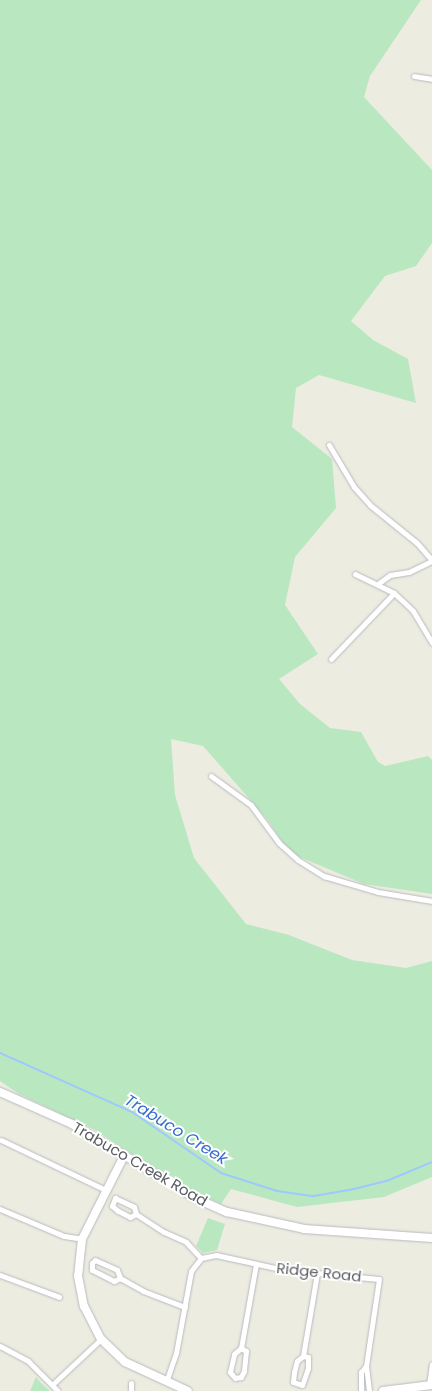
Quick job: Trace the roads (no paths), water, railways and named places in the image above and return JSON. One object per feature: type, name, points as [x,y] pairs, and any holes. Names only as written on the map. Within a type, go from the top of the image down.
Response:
[{"type":"street","points":[[414,76],[432,79]]},
{"type":"street","points":[[329,445],[354,487],[370,505],[417,543],[432,561],[409,572],[390,575],[378,583]]},
{"type":"street","points":[[355,574],[378,583],[394,594],[413,611],[432,642]]},
{"type":"street","points":[[331,659],[394,594]]},
{"type":"street","points":[[211,776],[251,805],[279,843],[298,860],[324,876],[378,892],[432,901]]},
{"type":"street","name":"Trabuco Creek Road","points":[[0,1092],[72,1124],[195,1198],[254,1220],[304,1230],[432,1238]]},
{"type":"street","points":[[0,1140],[106,1190]]},
{"type":"street","points":[[124,1156],[82,1239],[78,1257],[81,1295],[101,1339],[125,1362],[188,1391]]},
{"type":"street","points":[[136,1214],[130,1217],[118,1211],[112,1206],[115,1198],[134,1207],[136,1214],[186,1242],[201,1258],[191,1271],[176,1353],[166,1382]]},
{"type":"street","points":[[0,1209],[64,1236],[82,1239]]},
{"type":"street","name":"Ridge Road","points":[[201,1258],[216,1255],[256,1264],[381,1281],[366,1366]]},
{"type":"street","points":[[120,1278],[114,1281],[92,1270],[92,1264],[95,1260],[117,1270],[120,1278],[143,1291],[185,1307]]},
{"type":"street","points":[[242,1348],[246,1351],[244,1371],[240,1378],[235,1378],[230,1372],[234,1354],[242,1348],[256,1264]]},
{"type":"street","points":[[303,1356],[308,1357],[308,1368],[302,1385],[293,1382],[297,1361],[303,1356],[318,1273]]},
{"type":"street","points":[[0,1275],[59,1297]]},
{"type":"street","points":[[54,1383],[101,1339]]},
{"type":"street","points":[[0,1346],[20,1355],[54,1383],[58,1391]]},
{"type":"street","points":[[382,1391],[431,1385],[432,1364]]},
{"type":"street","points":[[361,1391],[361,1372],[366,1366]]},
{"type":"street","points":[[366,1366],[369,1391]]},
{"type":"street","points":[[131,1383],[131,1391]]},
{"type":"waterway","name":"Trabuco Creek","points":[[0,1053],[132,1112],[221,1173],[277,1191],[314,1196],[354,1189],[389,1180],[432,1162]]}]
